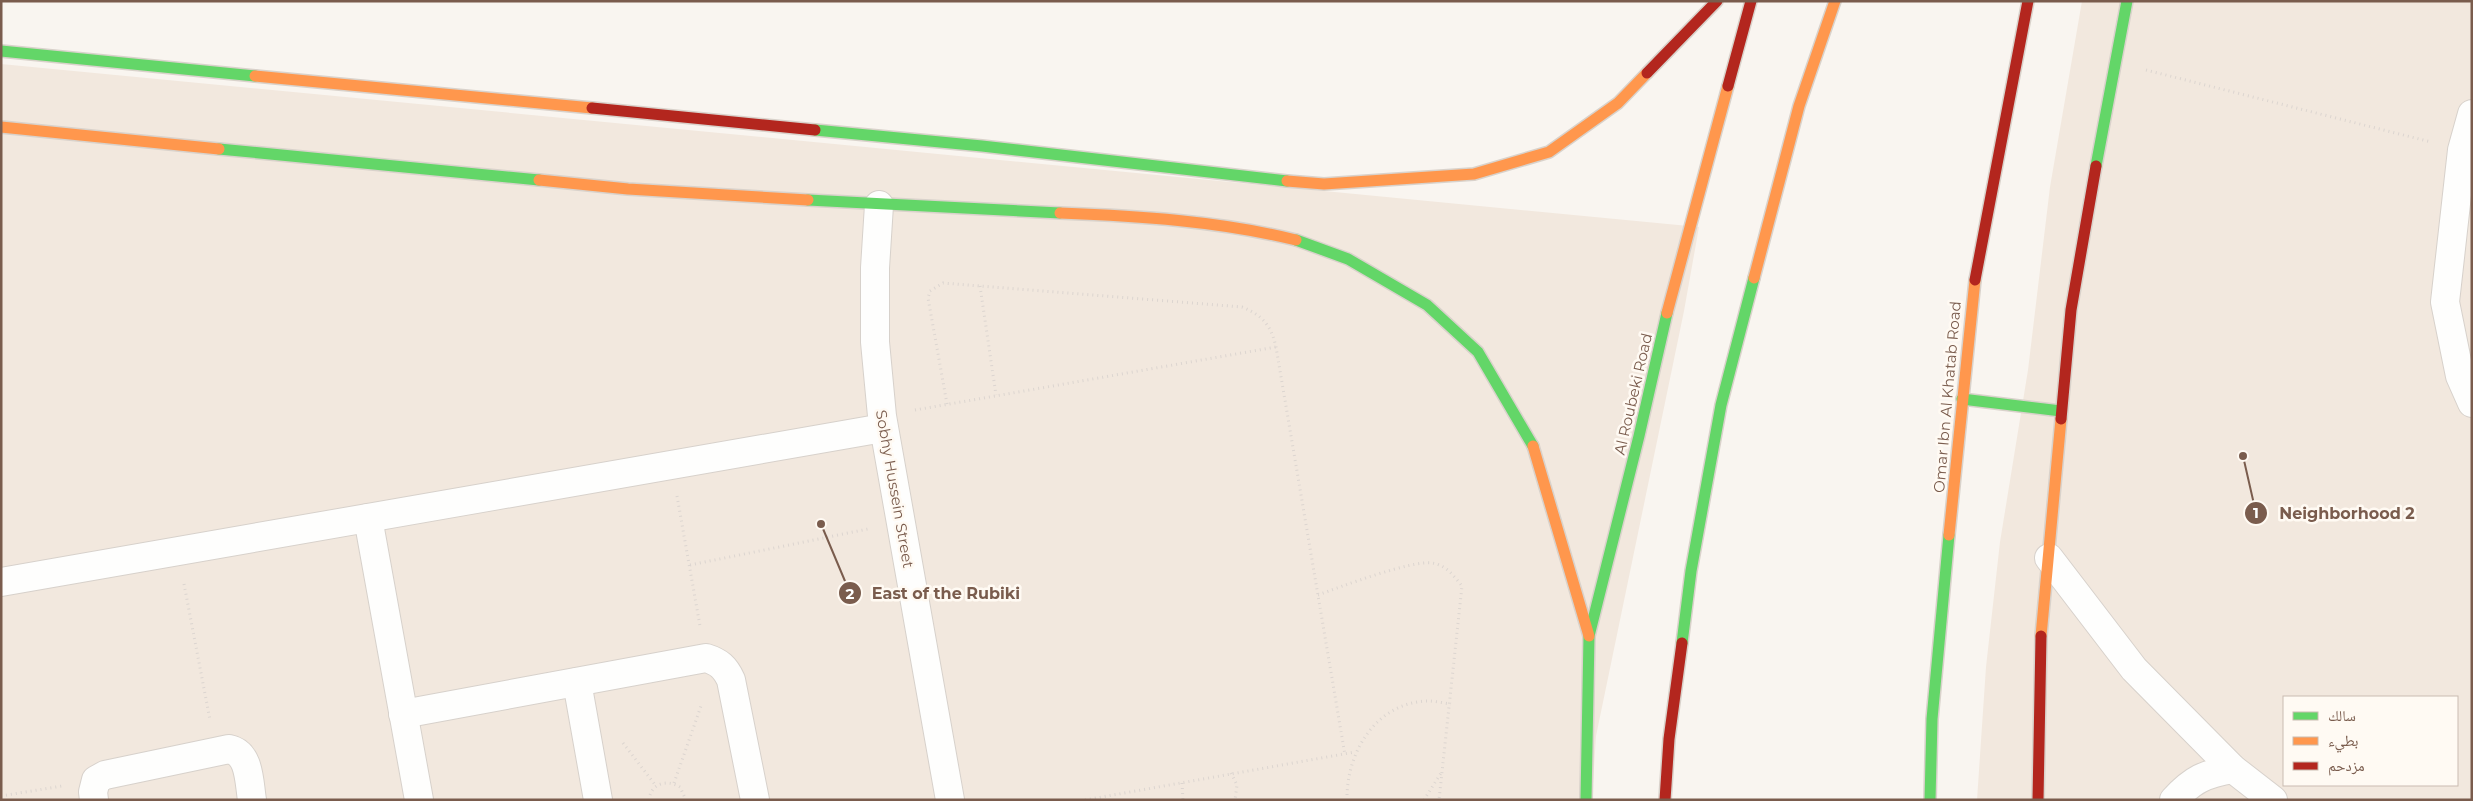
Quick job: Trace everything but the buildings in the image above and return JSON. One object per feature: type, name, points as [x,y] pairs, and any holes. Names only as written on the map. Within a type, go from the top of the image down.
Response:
[{"type":"street","points":[[1,50],[982,146],[1257,180],[1324,184],[1474,174],[1549,152],[1618,103],[1718,1]]},
{"type":"street","name":"Al Roubeki Road","points":[[1586,800],[1590,636],[1640,436],[1671,294],[1750,1]]},
{"type":"street","points":[[1665,800],[1669,739],[1690,571],[1721,405],[1798,106],[1834,1]]},
{"type":"street","name":"Omar Ibn Al Khatab Road","points":[[1930,800],[1932,719],[1972,296],[2028,1]]},
{"type":"street","points":[[2038,800],[2040,650],[2071,310],[2114,61],[2127,1]]},
{"type":"street","points":[[2472,114],[2462,150],[2445,302],[2460,376],[2472,403]]},
{"type":"street","points":[[1,127],[628,189],[879,205],[1137,216],[1251,231],[1295,240],[1348,258],[1427,305],[1478,352],[1532,441],[1590,636]]},
{"type":"street","name":"Sobhy Hussein Street","points":[[879,205],[875,268],[875,342],[882,422],[950,800]]},
{"type":"street","points":[[1962,399],[2062,411]]},
{"type":"street","points":[[1,582],[672,465],[882,422]]},
{"type":"street","points":[[368,518],[419,800]]},
{"type":"street","points":[[2048,558],[2134,669],[2233,768],[2272,800]]},
{"type":"street","points":[[403,714],[576,682],[711,660],[726,669],[731,680],[755,800]]},
{"type":"street","points":[[576,682],[598,800]]},
{"type":"street","points":[[95,790],[105,775],[229,749],[238,751],[242,755],[252,800]]},
{"type":"street","points":[[2174,800],[2188,784],[2209,773],[2233,768]]},
{"type":"path","points":[[2114,61],[2462,150]]},
{"type":"path","points":[[947,404],[928,298],[930,291],[943,283],[1242,307],[1255,312],[1265,321],[1273,333],[1276,346],[1345,755]]},
{"type":"path","points":[[980,286],[996,395]]},
{"type":"path","points":[[882,422],[947,404],[1276,346]]},
{"type":"path","points":[[672,465],[690,565],[711,660],[674,784]]},
{"type":"path","points":[[690,565],[901,523]]},
{"type":"path","points":[[177,551],[216,752]]},
{"type":"path","points":[[1318,595],[1380,574],[1432,563],[1450,571],[1462,586],[1451,704],[1439,800]]},
{"type":"path","points":[[1347,800],[1348,776],[1355,752],[1368,732],[1385,715],[1405,705],[1428,701],[1451,704]]},
{"type":"path","points":[[1084,800],[1355,752]]},
{"type":"path","points":[[1424,800],[1442,770]]},
{"type":"path","points":[[1232,773],[1236,785],[1235,800]]},
{"type":"path","points":[[649,800],[651,791],[656,786],[668,782],[680,787],[686,800]]},
{"type":"path","points":[[1182,783],[1183,800]]},
{"type":"path","points":[[1,796],[95,790]]},
{"type":"shaded area","points":[[2082,1],[2472,1],[2472,800],[1977,800],[1986,667],[2000,542],[2028,370],[2050,187]]},
{"type":"shaded area","points":[[1,64],[1699,227],[1684,311],[1596,736],[1592,800],[1,800]]},
{"type":"traffic: fast","points":[[2096,166],[2127,1]]},
{"type":"traffic: fast","points":[[1,51],[255,76]]},
{"type":"traffic: fast","points":[[815,130],[982,146],[1287,181]]},
{"type":"traffic: fast","points":[[219,149],[539,180]]},
{"type":"traffic: fast","points":[[808,200],[1060,213]]},
{"type":"traffic: fast","points":[[1296,240],[1348,259],[1427,305],[1478,352],[1533,446]]},
{"type":"traffic: fast","points":[[1682,643],[1691,571],[1721,405],[1754,278]]},
{"type":"traffic: fast","points":[[1586,800],[1589,636],[1639,436],[1667,313]]},
{"type":"traffic: fast","points":[[1962,399],[2061,411]]},
{"type":"traffic: fast","points":[[1930,800],[1932,719],[1949,535]]},
{"type":"traffic: slow","points":[[1754,278],[1799,106],[1835,1]]},
{"type":"traffic: slow","points":[[1287,181],[1324,184],[1474,174],[1549,152],[1618,103],[1647,73]]},
{"type":"traffic: slow","points":[[255,76],[592,108]]},
{"type":"traffic: slow","points":[[1667,313],[1728,86]]},
{"type":"traffic: slow","points":[[1,127],[219,149]]},
{"type":"traffic: slow","points":[[539,180],[628,189],[808,200]]},
{"type":"traffic: slow","points":[[1060,213],[1208,224],[1296,240]]},
{"type":"traffic: slow","points":[[1949,535],[1975,280]]},
{"type":"traffic: slow","points":[[2041,636],[2061,419]]},
{"type":"traffic: slow","points":[[1533,446],[1589,636]]},
{"type":"traffic: jam","points":[[1647,73],[1717,1]]},
{"type":"traffic: jam","points":[[1728,86],[1751,1]]},
{"type":"traffic: jam","points":[[1975,280],[2028,1]]},
{"type":"traffic: jam","points":[[592,108],[815,130]]},
{"type":"traffic: jam","points":[[2061,419],[2071,310],[2096,166]]},
{"type":"traffic: jam","points":[[2038,800],[2041,636]]},
{"type":"traffic: jam","points":[[1665,800],[1669,739],[1682,643]]},
{"type":"place","name":"Neighborhood 2","points":[[2243,456]]},
{"type":"place","name":"East of the Rubiki","points":[[821,524]]}]
